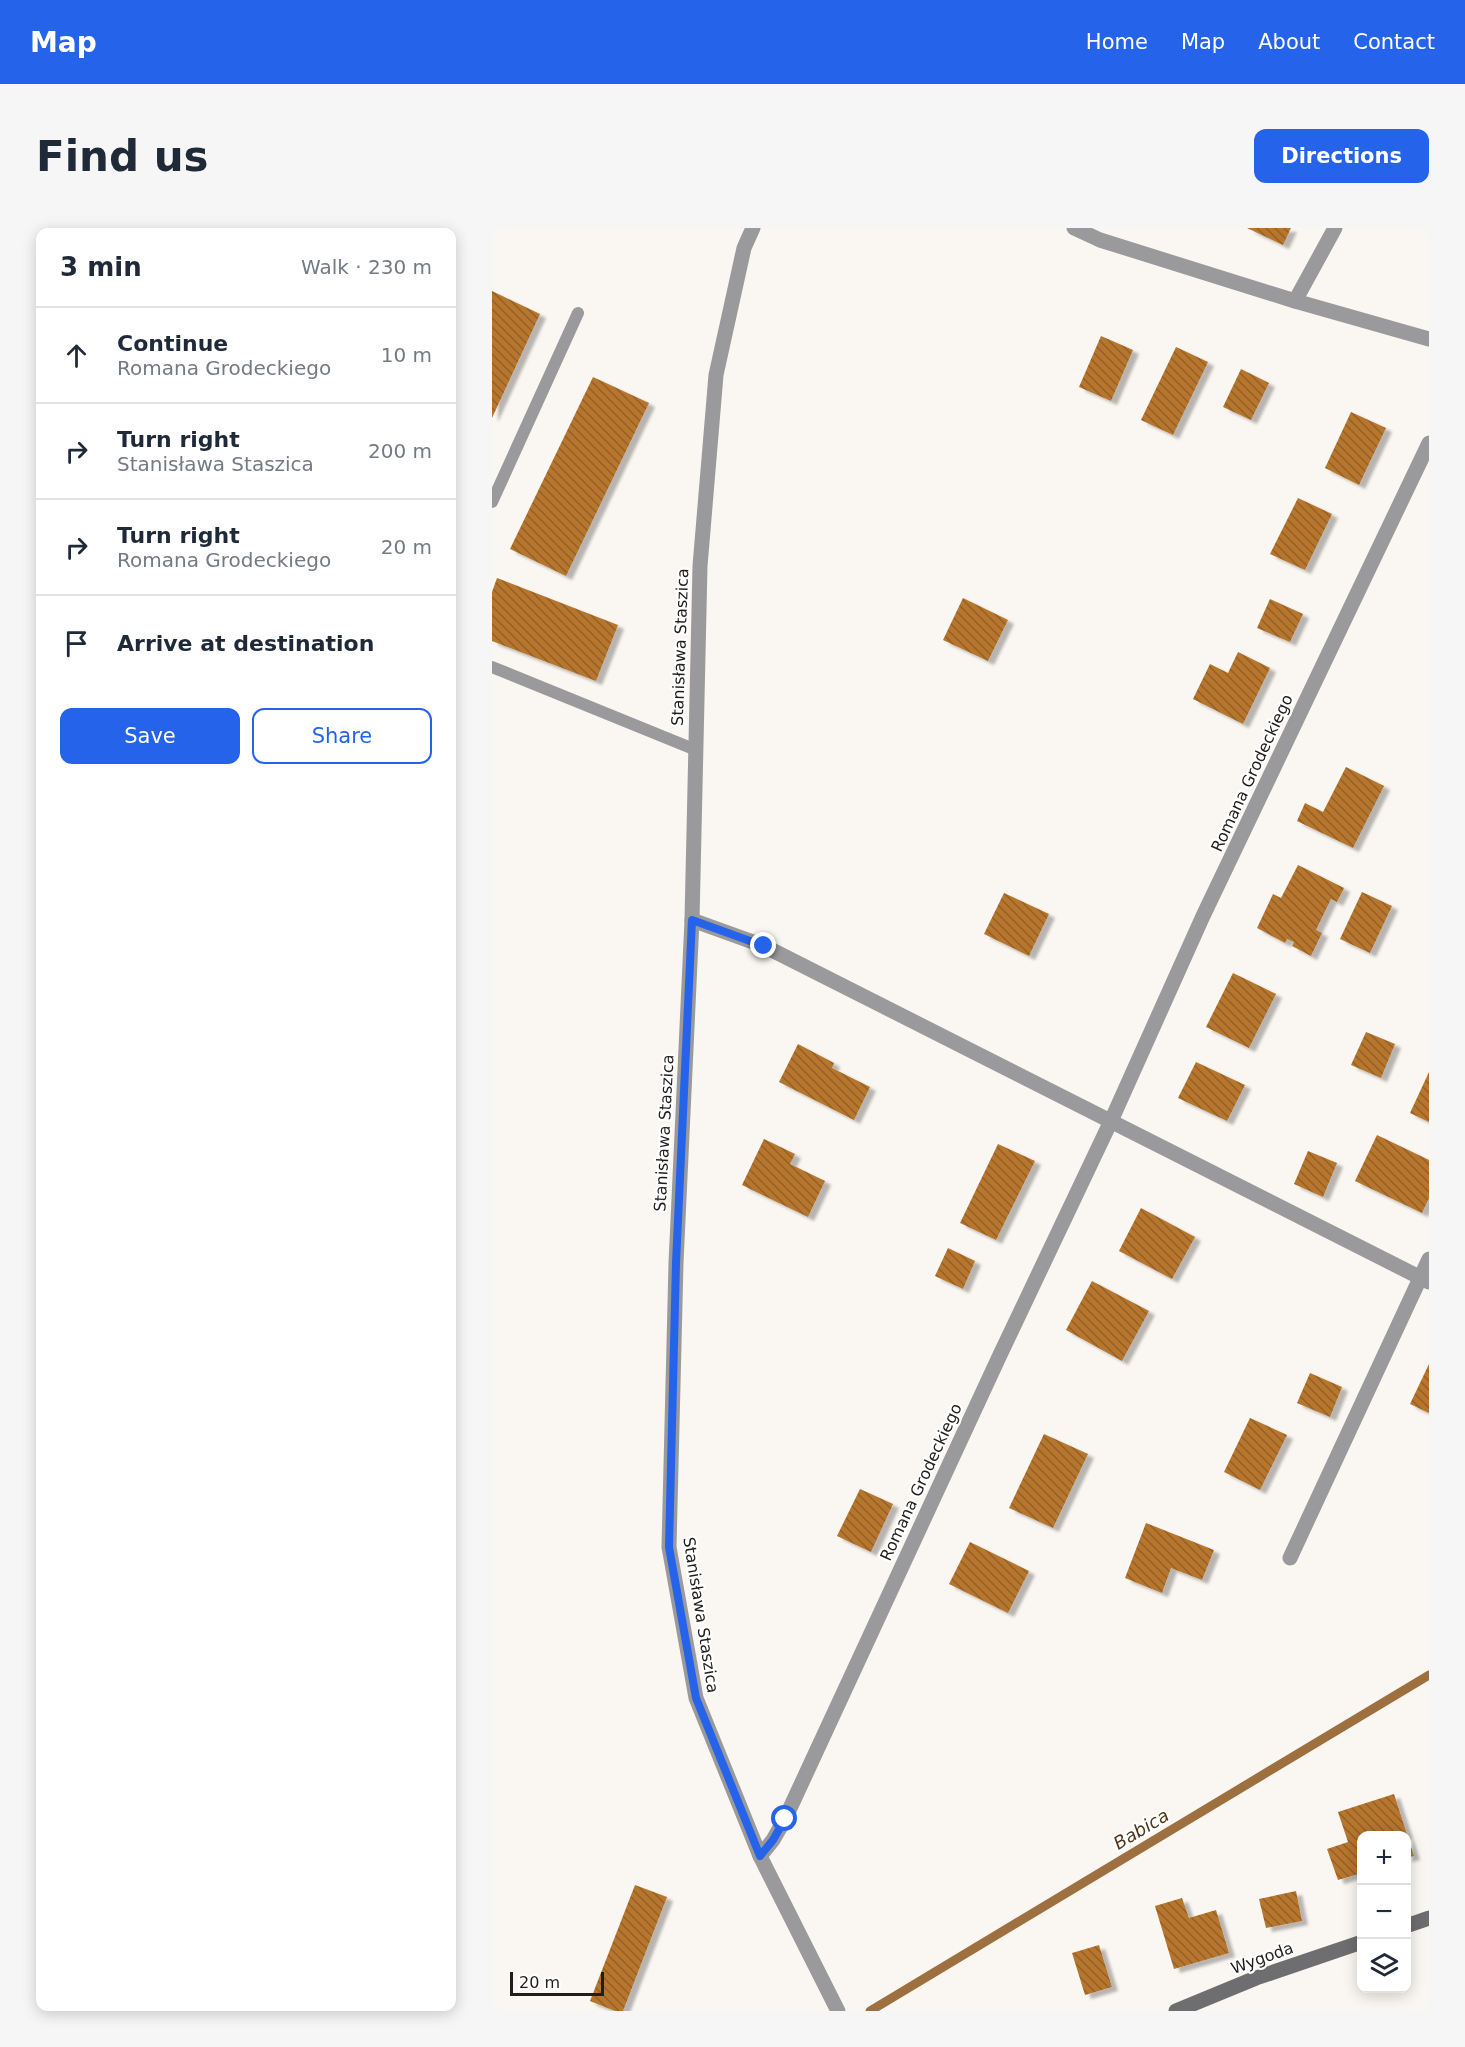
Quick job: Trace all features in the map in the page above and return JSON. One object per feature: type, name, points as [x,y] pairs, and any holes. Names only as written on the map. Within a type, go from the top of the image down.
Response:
[{"type":"street","name":"Stanisława Staszica","points":[[753,228],[744,248],[716,375],[700,566],[692,920],[676,1263],[669,1547],[696,1698],[760,1856],[836,2006]]},
{"type":"street","points":[[1074,228],[1100,240],[1295,301],[1429,339]]},
{"type":"street","points":[[1295,301],[1335,228]]},
{"type":"street","name":"Romana Grodeckiego","points":[[760,1856],[773,1840],[785,1819],[1111,1121],[1203,916],[1429,443]]},
{"type":"street","points":[[692,920],[764,946],[1424,1279]]},
{"type":"street","points":[[1290,1558],[1424,1279],[1429,1258]]},
{"type":"street","points":[[1411,1925],[1429,1918]]},
{"type":"street","name":"Wygoda","points":[[1176,2011],[1256,1978],[1357,1944]]},
{"type":"lane","points":[[492,502],[578,313]]},
{"type":"lane","points":[[492,667],[696,750]]},
{"type":"building","points":[[1247,228],[1291,228],[1283,245]]},
{"type":"building","points":[[492,291],[540,314],[492,418]]},
{"type":"building","points":[[1101,336],[1133,350],[1111,401],[1079,387]]},
{"type":"building","points":[[1176,347],[1208,362],[1173,435],[1141,420]]},
{"type":"building","points":[[1241,369],[1269,383],[1251,420],[1223,407]]},
{"type":"building","points":[[593,377],[649,403],[566,576],[510,549]]},
{"type":"building","points":[[1351,412],[1386,428],[1359,485],[1325,468]]},
{"type":"building","points":[[1298,498],[1332,514],[1305,570],[1270,554]]},
{"type":"building","points":[[497,578],[618,625],[596,681],[492,641],[492,592]]},
{"type":"building","points":[[963,598],[1008,620],[988,661],[943,640]]},
{"type":"building","points":[[1270,599],[1303,614],[1290,642],[1257,628]]},
{"type":"building","points":[[1238,652],[1270,668],[1243,724],[1193,699],[1210,664],[1228,673]]},
{"type":"building","points":[[1346,767],[1384,786],[1353,848],[1297,821],[1305,803],[1323,812]]},
{"type":"building","points":[[1298,865],[1344,888],[1337,902],[1331,899],[1316,930],[1322,933],[1311,956],[1292,946],[1294,942],[1287,939],[1285,943],[1257,928],[1273,894],[1281,898]]},
{"type":"building","points":[[1362,892],[1392,906],[1370,953],[1340,939]]},
{"type":"building","points":[[1004,893],[1049,914],[1029,956],[984,934]]},
{"type":"building","points":[[1233,973],[1276,994],[1249,1048],[1206,1027]]},
{"type":"building","points":[[1366,1032],[1395,1044],[1381,1078],[1351,1065]]},
{"type":"building","points":[[798,1044],[834,1063],[832,1068],[870,1087],[854,1120],[779,1082]]},
{"type":"building","points":[[1196,1062],[1245,1085],[1227,1121],[1178,1098]]},
{"type":"building","points":[[1429,1072],[1429,1122],[1410,1113]]},
{"type":"building","points":[[1377,1135],[1429,1160],[1429,1198],[1422,1213],[1355,1181]]},
{"type":"building","points":[[764,1139],[795,1154],[790,1164],[825,1181],[808,1217],[742,1185]]},
{"type":"building","points":[[998,1144],[1035,1161],[996,1240],[960,1223]]},
{"type":"building","points":[[1308,1151],[1337,1163],[1323,1197],[1294,1184]]},
{"type":"building","points":[[1141,1208],[1195,1237],[1172,1279],[1119,1251]]},
{"type":"building","points":[[948,1248],[975,1261],[963,1289],[935,1276]]},
{"type":"building","points":[[1092,1281],[1149,1311],[1122,1361],[1066,1330]]},
{"type":"building","points":[[1429,1364],[1429,1413],[1410,1404]]},
{"type":"building","points":[[1310,1373],[1342,1387],[1330,1417],[1297,1403]]},
{"type":"building","points":[[1250,1418],[1287,1435],[1260,1490],[1224,1472]]},
{"type":"building","points":[[1044,1434],[1088,1454],[1053,1528],[1009,1508]]},
{"type":"building","points":[[860,1489],[893,1504],[871,1552],[837,1536]]},
{"type":"building","points":[[1146,1523],[1214,1550],[1202,1580],[1171,1568],[1162,1593],[1125,1578]]},
{"type":"building","points":[[970,1542],[1029,1571],[1008,1613],[949,1584]]},
{"type":"building","points":[[1394,1794],[1406,1831],[1357,1831],[1357,1874],[1338,1880],[1327,1849],[1348,1842],[1338,1812]]},
{"type":"building","points":[[635,1885],[667,1897],[623,2011],[615,2011],[590,2001]]},
{"type":"building","points":[[1296,1891],[1302,1921],[1266,1928],[1259,1899]]},
{"type":"building","points":[[1182,1898],[1189,1918],[1216,1910],[1229,1953],[1174,1969],[1155,1906]]},
{"type":"building","points":[[1099,1945],[1112,1987],[1085,1995],[1072,1953]]},
{"type":"waterway","name":"Babica","points":[[870,2011],[1429,1675]]},
{"type":"route","points":[[764,946],[692,920],[676,1263],[669,1547],[696,1698],[760,1856],[773,1840],[785,1819]]}]
